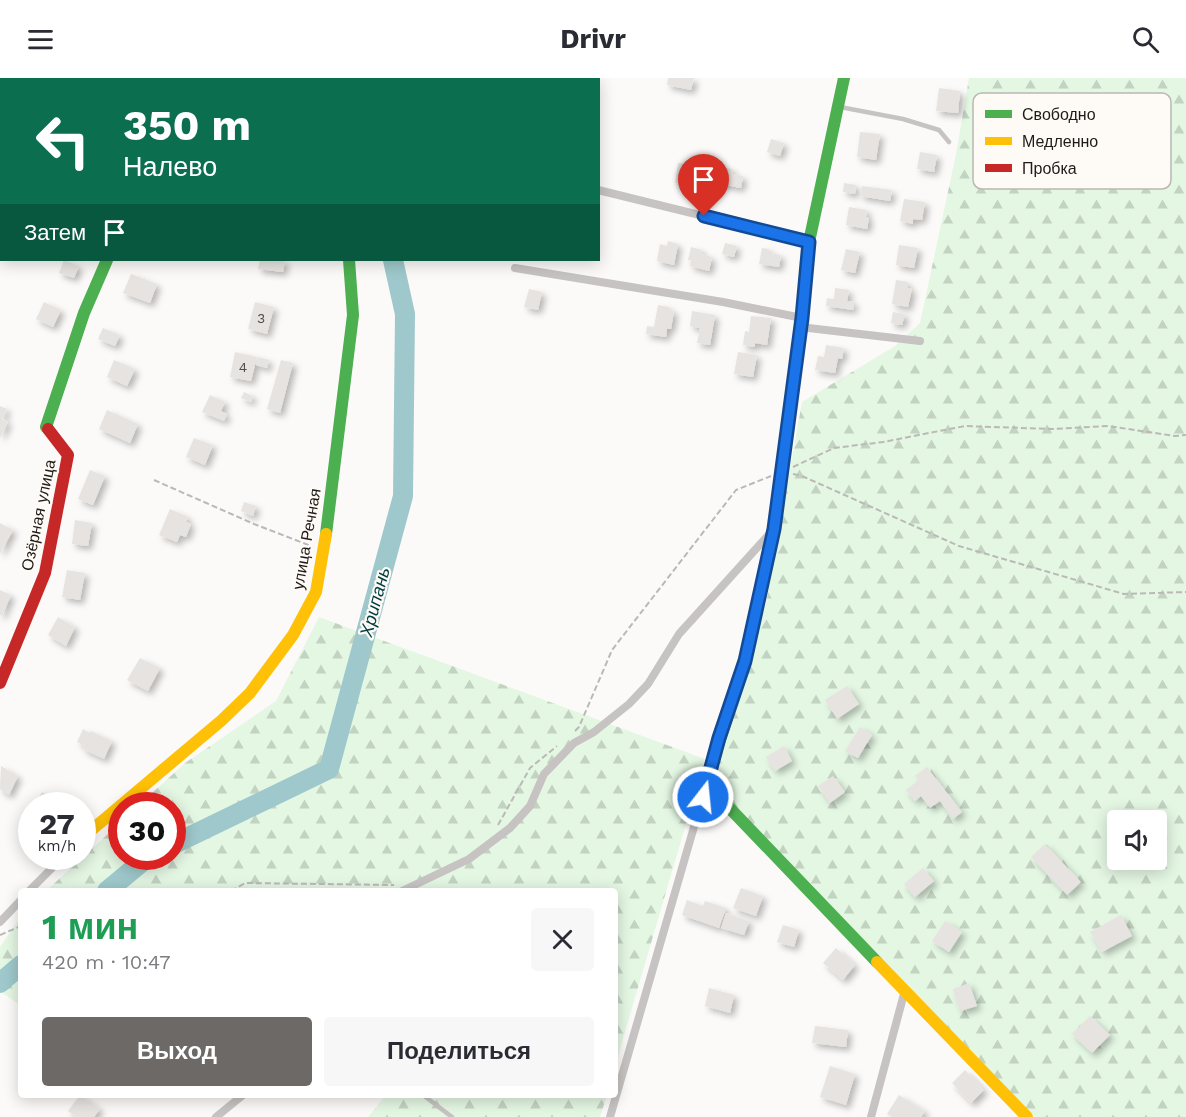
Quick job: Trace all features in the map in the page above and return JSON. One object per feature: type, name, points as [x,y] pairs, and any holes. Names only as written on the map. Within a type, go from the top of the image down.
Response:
[{"type":"street","points":[[618,1089],[709,774],[745,661],[774,529],[809,242],[844,78]]},
{"type":"street","points":[[600,190],[809,242]]},
{"type":"street","name":"Озёрная улица","points":[[0,683],[45,573],[68,455],[46,427],[84,313],[107,261]]},
{"type":"street","name":"улица Речная","points":[[96,826],[222,720],[250,693],[293,635],[316,592],[328,526],[352,315],[350,261]]},
{"type":"street","points":[[515,268],[723,302],[801,322],[920,341]]},
{"type":"street","points":[[399,888],[469,859],[510,828],[530,806],[544,774],[574,743],[594,732],[629,704],[648,684],[679,634],[774,529]]},
{"type":"street","points":[[709,774],[719,796],[1027,1117]]},
{"type":"street","points":[[32,888],[50,870]]},
{"type":"street","points":[[0,922],[18,903]]},
{"type":"street","points":[[871,1117],[905,990]]},
{"type":"street","points":[[216,1117],[239,1098]]},
{"type":"street","points":[[610,1117],[615,1098]]},
{"type":"lane","points":[[839,107],[903,119],[939,130],[949,142]]},
{"type":"lane","points":[[427,1098],[452,1117]]},
{"type":"path","points":[[571,734],[579,727],[612,650],[736,490],[834,448],[884,442],[965,426],[1052,429],[1108,426],[1175,436],[1186,435]]},
{"type":"path","points":[[802,476],[959,546],[1125,594],[1186,592]]},
{"type":"path","points":[[154,480],[254,524],[322,550]]},
{"type":"path","points":[[496,829],[530,768],[563,741]]},
{"type":"path","points":[[237,888],[245,884],[399,888]]},
{"type":"path","points":[[0,935],[18,927]]},
{"type":"green space","points":[[969,78],[1186,78],[1186,1117],[1035,1117],[722,793],[714,770],[766,604],[802,402],[895,346],[920,323],[956,154]]},
{"type":"green space","points":[[319,617],[705,759],[618,1056],[618,888],[49,888],[69,870],[96,870],[96,845],[108,834],[108,870],[186,870],[186,792],[153,792],[185,763],[276,701]]},
{"type":"green space","points":[[18,920],[18,1004],[0,991],[0,947]]},
{"type":"green space","points":[[384,1098],[606,1098],[600,1117],[368,1117]]},
{"type":"building","points":[[668,78],[694,78],[691,90],[667,85]]},
{"type":"building","points":[[939,88],[960,91],[958,113],[936,111]]},
{"type":"building","points":[[860,132],[880,134],[876,160],[857,157]]},
{"type":"building","points":[[771,139],[784,143],[780,156],[767,152]]},
{"type":"building","points":[[920,152],[937,155],[934,172],[917,169]]},
{"type":"building","points":[[678,163],[698,165],[696,186],[675,183]]},
{"type":"building","points":[[717,166],[733,169],[732,174],[743,176],[741,188],[720,184],[721,179],[715,178]]},
{"type":"building","points":[[844,183],[856,185],[855,194],[843,192]]},
{"type":"building","points":[[862,186],[892,190],[890,201],[860,196]]},
{"type":"building","points":[[904,199],[925,202],[922,220],[913,219],[913,224],[900,221]]},
{"type":"building","points":[[849,207],[867,210],[866,217],[869,218],[867,229],[846,225]]},
{"type":"building","points":[[668,241],[678,244],[674,265],[657,261],[660,244],[667,246]]},
{"type":"building","points":[[725,243],[737,246],[734,257],[722,254]]},
{"type":"building","points":[[899,245],[918,248],[914,268],[896,265]]},
{"type":"building","points":[[691,247],[702,250],[701,254],[712,257],[709,271],[690,266],[691,260],[688,260]]},
{"type":"building","points":[[762,248],[769,249],[769,253],[781,255],[779,267],[759,264]]},
{"type":"building","points":[[846,249],[860,252],[855,273],[841,270]]},
{"type":"building","points":[[64,261],[79,266],[74,278],[59,273]]},
{"type":"building","points":[[260,261],[285,261],[283,272],[258,269]]},
{"type":"building","points":[[131,274],[157,284],[150,303],[123,293]]},
{"type":"building","points":[[896,280],[908,282],[907,288],[912,288],[908,307],[892,304]]},
{"type":"building","points":[[835,288],[849,290],[847,301],[854,302],[853,310],[826,306],[827,298],[834,299]]},
{"type":"building","points":[[529,289],[542,292],[538,310],[524,307]]},
{"type":"building","points":[[44,302],[61,310],[53,327],[36,319]]},
{"type":"building","points":[[255,302],[274,307],[267,334],[248,329]]},
{"type":"building","points":[[658,305],[669,307],[669,310],[674,311],[671,329],[667,329],[666,337],[646,334],[647,326],[654,327]]},
{"type":"building","points":[[692,311],[715,315],[710,345],[697,343],[700,328],[690,326]]},
{"type":"building","points":[[893,312],[905,314],[902,325],[891,323]]},
{"type":"building","points":[[751,316],[771,318],[767,345],[755,343],[755,347],[743,345],[745,331],[749,332]]},
{"type":"building","points":[[103,328],[120,335],[115,346],[98,339]]},
{"type":"building","points":[[826,345],[844,348],[842,359],[838,358],[835,373],[815,370],[818,356],[824,357]]},
{"type":"building","points":[[235,352],[257,357],[251,381],[230,377]]},
{"type":"building","points":[[738,352],[757,355],[753,377],[734,374]]},
{"type":"building","points":[[258,357],[269,360],[267,368],[256,365]]},
{"type":"building","points":[[114,360],[135,369],[127,386],[107,377]]},
{"type":"building","points":[[281,360],[293,363],[280,413],[267,409]]},
{"type":"building","points":[[244,392],[253,396],[251,402],[241,398]]},
{"type":"building","points":[[210,395],[225,402],[221,411],[227,414],[224,421],[202,412]]},
{"type":"building","points":[[0,406],[7,409],[2,419],[8,422],[0,438]]},
{"type":"building","points":[[107,410],[138,424],[130,443],[99,429]]},
{"type":"building","points":[[194,438],[213,445],[205,465],[186,457]]},
{"type":"building","points":[[90,470],[105,476],[93,505],[78,499]]},
{"type":"building","points":[[244,502],[256,506],[253,516],[241,511]]},
{"type":"building","points":[[170,509],[188,517],[186,522],[191,524],[186,537],[180,535],[177,542],[159,535]]},
{"type":"building","points":[[75,520],[92,523],[88,546],[72,544]]},
{"type":"building","points":[[0,523],[13,530],[0,554]]},
{"type":"building","points":[[67,570],[85,573],[80,600],[62,597]]},
{"type":"building","points":[[0,590],[11,595],[2,616],[0,615]]},
{"type":"building","points":[[58,617],[75,627],[66,646],[48,635]]},
{"type":"building","points":[[140,658],[160,668],[148,691],[127,680]]},
{"type":"building","points":[[847,686],[859,704],[837,719],[825,700]]},
{"type":"building","points":[[860,727],[872,735],[858,758],[845,751]]},
{"type":"building","points":[[83,729],[112,741],[104,759],[83,749],[84,745],[77,742]]},
{"type":"building","points":[[784,746],[792,761],[775,771],[766,757]]},
{"type":"building","points":[[1,766],[18,776],[9,795],[0,789]]},
{"type":"building","points":[[927,767],[962,812],[953,819],[940,801],[930,808],[921,796],[915,801],[906,790],[919,780],[915,776]]},
{"type":"building","points":[[833,776],[845,792],[830,803],[818,786]]},
{"type":"building","points":[[1045,844],[1081,882],[1067,895],[1031,857]]},
{"type":"building","points":[[923,868],[934,881],[915,897],[904,884]]},
{"type":"building","points":[[741,888],[763,896],[756,916],[733,908]]},
{"type":"building","points":[[687,900],[703,906],[705,901],[726,908],[719,928],[682,915]]},
{"type":"building","points":[[726,913],[749,921],[744,935],[721,928]]},
{"type":"building","points":[[1121,915],[1132,936],[1102,952],[1090,932]]},
{"type":"building","points":[[945,921],[962,932],[949,952],[932,941]]},
{"type":"building","points":[[783,925],[799,930],[794,947],[777,942]]},
{"type":"building","points":[[836,948],[855,965],[843,980],[823,963]]},
{"type":"building","points":[[969,983],[977,1006],[960,1011],[953,989]]},
{"type":"building","points":[[709,988],[734,995],[730,1013],[705,1006]]},
{"type":"building","points":[[1090,1016],[1110,1035],[1092,1053],[1072,1034]]},
{"type":"building","points":[[815,1026],[848,1030],[846,1047],[812,1043]]},
{"type":"building","points":[[830,1066],[855,1074],[846,1105],[820,1097]]},
{"type":"building","points":[[965,1070],[984,1090],[971,1103],[952,1083]]},
{"type":"building","points":[[899,1095],[925,1111],[921,1117],[892,1117],[887,1114]]},
{"type":"building","points":[[78,1098],[84,1098],[100,1109],[94,1117],[76,1117],[68,1111]]},
{"type":"waterway","name":"Хрипань","points":[[186,838],[329,769],[403,496],[405,314],[393,261]]},
{"type":"waterway","name":"Хрипань","points":[[111,888],[132,870]]},
{"type":"waterway","name":"Хрипань","points":[[0,983],[18,968]]},
{"type":"traffic: fast","points":[[785,447],[802,318],[809,242],[844,78]]},
{"type":"traffic: fast","points":[[48,429],[46,427],[84,313],[107,261]]},
{"type":"traffic: fast","points":[[326,534],[353,315],[349,261]]},
{"type":"traffic: fast","points":[[724,727],[709,774],[719,797],[877,962]]},
{"type":"traffic: slow","points":[[724,727],[745,661],[774,529],[785,447]]},
{"type":"traffic: slow","points":[[96,826],[222,720],[250,693],[293,635],[316,592],[326,534]]},
{"type":"traffic: slow","points":[[877,962],[1027,1117]]},
{"type":"traffic: jam","points":[[0,683],[45,573],[68,455],[48,429]]},
{"type":"route","points":[[703,797],[719,738],[745,661],[774,529],[802,318],[809,242],[704,216]]}]
